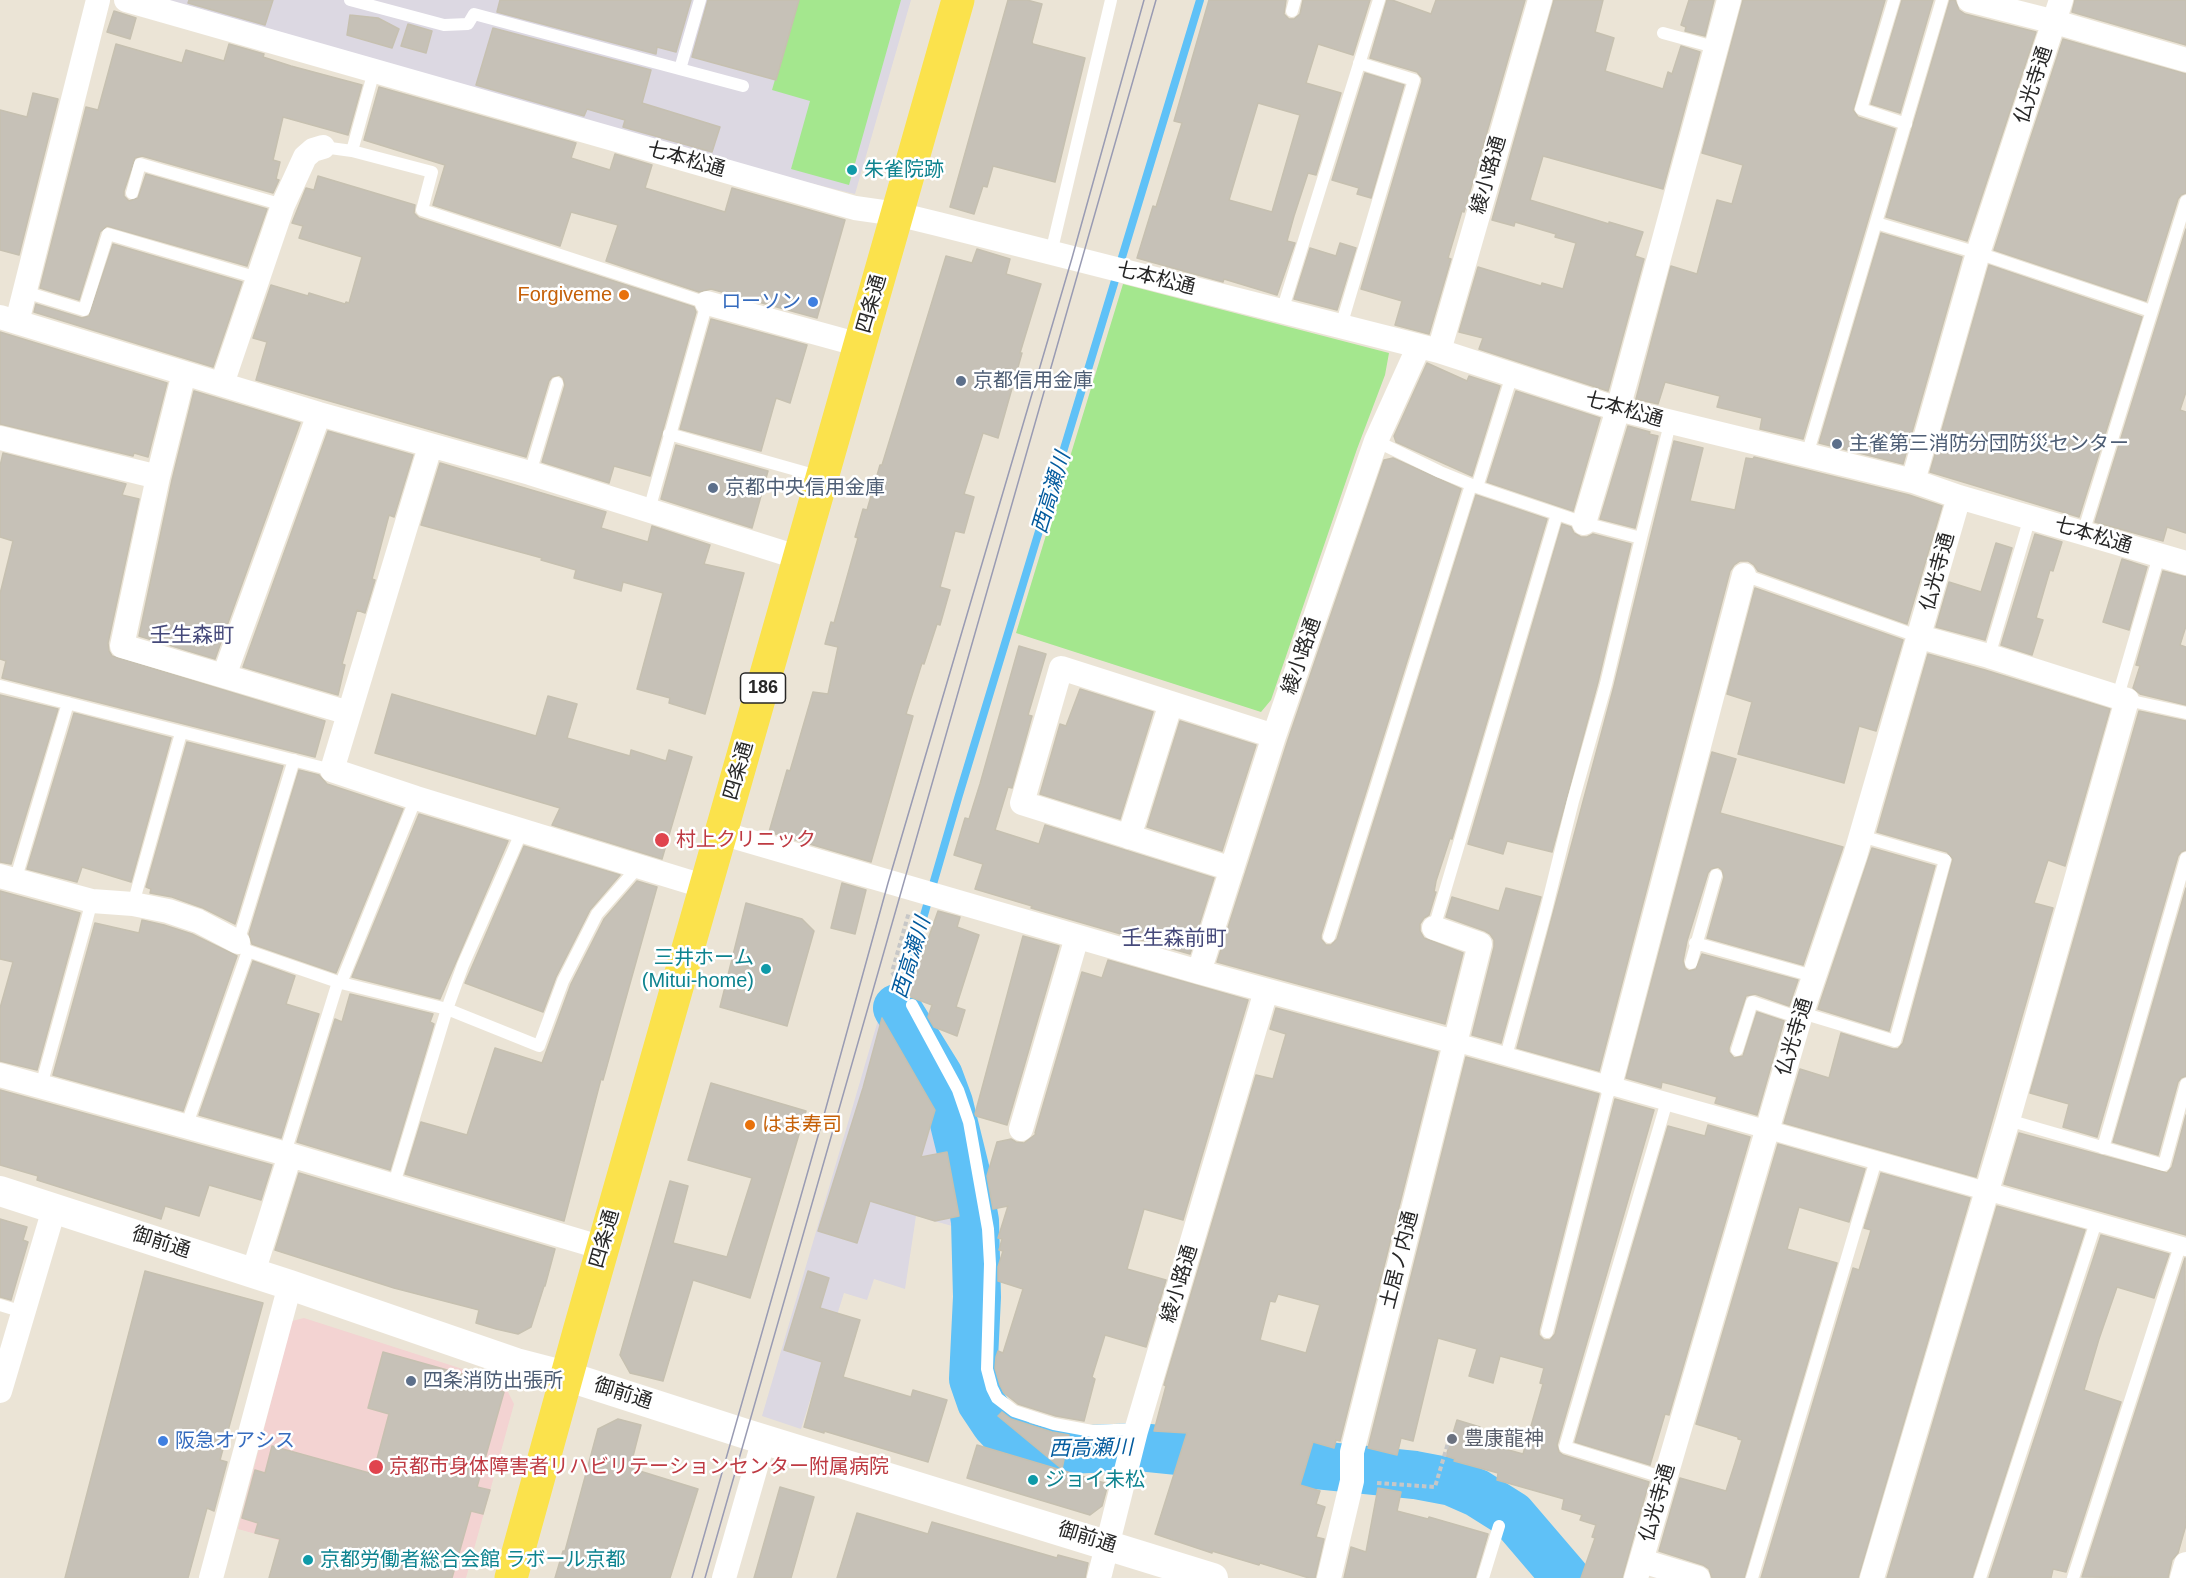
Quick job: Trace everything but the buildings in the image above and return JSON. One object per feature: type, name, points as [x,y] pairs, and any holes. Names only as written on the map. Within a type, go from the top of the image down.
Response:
[{"type":"main road","name":"四条通","points":[[511,1578],[566,1376],[958,0]]},
{"type":"street","points":[[98,0],[25,292],[8,320],[430,447],[530,473],[800,558]]},
{"type":"street","name":"七本松通","points":[[126,0],[855,208],[897,214],[1429,348],[1670,424],[1914,481],[1959,497],[2186,563]]},
{"type":"street","name":"綾小路通","points":[[1199,972],[1274,736],[1376,441],[1429,348],[1540,0]]},
{"type":"street","points":[[1584,523],[1618,409],[1718,48],[1729,0]]},
{"type":"street","points":[[1969,0],[2058,11],[2186,60]]},
{"type":"street","name":"仏光寺通","points":[[1914,481],[1978,253],[2058,11]]},
{"type":"street","points":[[222,384],[284,205],[305,157],[313,150],[323,147]]},
{"type":"street","points":[[707,303],[860,345]]},
{"type":"street","points":[[183,373],[122,646],[349,713]]},
{"type":"street","points":[[224,676],[318,414]]},
{"type":"street","points":[[0,438],[158,477]]},
{"type":"street","points":[[430,447],[332,770],[706,887]]},
{"type":"street","name":"仏光寺通","points":[[1639,1570],[1801,1016],[1861,836],[1959,497]]},
{"type":"street","points":[[1610,1085],[1744,575]]},
{"type":"street","points":[[1872,1578],[2008,1120],[2122,698],[1920,637]]},
{"type":"street","points":[[1232,869],[1022,803],[1060,668],[1274,736]]},
{"type":"street","points":[[1129,837],[1171,703]]},
{"type":"street","points":[[721,833],[923,898],[1077,937],[2183,1247]]},
{"type":"street","points":[[7,879],[92,901],[133,904],[168,911],[198,921],[243,946]]},
{"type":"street","name":"土居ノ内通","points":[[1329,1578],[1352,1479],[1352,1452],[1480,944],[1434,928]]},
{"type":"street","points":[[1021,1129],[1077,937]]},
{"type":"street","name":"綾小路通","points":[[1099,1578],[1137,1430],[1266,991]]},
{"type":"street","points":[[0,1075],[290,1155],[603,1248]]},
{"type":"street","points":[[253,1273],[290,1155]]},
{"type":"street","name":"御前通","points":[[0,1191],[290,1285],[516,1363],[566,1376],[1214,1578]]},
{"type":"street","points":[[0,1391],[54,1209]]},
{"type":"street","points":[[211,1578],[290,1285]]},
{"type":"street","points":[[724,1578],[764,1439]]},
{"type":"street","points":[[2182,1578],[2186,1564]]},
{"type":"street","points":[[1639,1570],[1698,1578]]},
{"type":"lane","points":[[350,0],[444,25],[468,24],[474,14],[743,86]]},
{"type":"lane","points":[[680,69],[700,0]]},
{"type":"lane","points":[[1051,253],[1111,0]]},
{"type":"lane","points":[[1282,311],[1379,0]]},
{"type":"lane","points":[[1894,0],[1861,109],[1906,124]]},
{"type":"lane","points":[[1807,455],[1942,0]]},
{"type":"lane","points":[[1663,33],[1718,48]]},
{"type":"lane","points":[[1341,326],[1414,80],[1359,63]]},
{"type":"lane","points":[[352,151],[374,71]]},
{"type":"lane","points":[[323,147],[352,151],[432,172],[422,210],[707,303],[649,510]]},
{"type":"lane","points":[[132,193],[140,164],[284,205]]},
{"type":"lane","points":[[2083,533],[2186,201]]},
{"type":"lane","points":[[1876,223],[1978,253],[2151,311]]},
{"type":"lane","points":[[25,292],[84,310],[108,234],[258,278]]},
{"type":"lane","points":[[1329,937],[1512,375]]},
{"type":"lane","points":[[530,473],[557,383]]},
{"type":"lane","points":[[1506,1056],[1606,684],[1670,424]]},
{"type":"lane","points":[[669,434],[822,477]]},
{"type":"lane","points":[[1376,441],[1474,486],[1584,523],[1641,538]]},
{"type":"lane","points":[[1434,928],[1557,514]]},
{"type":"lane","points":[[1989,656],[2030,517]]},
{"type":"lane","points":[[2159,556],[2122,698],[2186,713]]},
{"type":"lane","points":[[1744,575],[1920,637]]},
{"type":"lane","points":[[0,686],[332,770]]},
{"type":"lane","points":[[7,879],[68,704]]},
{"type":"lane","points":[[133,904],[181,733]]},
{"type":"lane","points":[[186,1127],[243,946],[294,760]]},
{"type":"lane","points":[[290,1155],[288,1143],[339,983],[416,798]]},
{"type":"lane","points":[[393,1186],[447,1009],[463,965],[522,831]]},
{"type":"lane","points":[[1737,1050],[1752,1002],[1895,1041],[1945,860],[1861,836]]},
{"type":"lane","points":[[2103,1148],[2186,858]]},
{"type":"lane","points":[[243,946],[339,983],[447,1009],[539,1046],[563,981],[597,914],[639,866]]},
{"type":"lane","points":[[1691,963],[1716,875]]},
{"type":"lane","points":[[42,1086],[92,901]]},
{"type":"lane","points":[[1695,943],[1813,976]]},
{"type":"lane","points":[[912,1005],[958,1090],[969,1122],[988,1229],[987,1370],[997,1398],[1014,1411],[1054,1424],[1092,1431],[1137,1430]]},
{"type":"lane","points":[[2008,1120],[2164,1166],[2186,1084]]},
{"type":"lane","points":[[1547,1332],[1610,1085]]},
{"type":"lane","points":[[1665,1478],[1565,1447],[1667,1101]]},
{"type":"lane","points":[[1752,1578],[1876,1160]]},
{"type":"lane","points":[[1980,1578],[2096,1222]]},
{"type":"lane","points":[[2073,1578],[2183,1247]]},
{"type":"lane","points":[[0,1305],[23,1312]]},
{"type":"lane","points":[[1483,1578],[1498,1526]]},
{"type":"path","points":[[899,983],[892,972],[923,898]]},
{"type":"path","points":[[1352,1479],[1435,1487],[1448,1444]]},
{"type":"shaded area","points":[[159,0],[911,0],[855,194],[723,162]]},
{"type":"shaded area","points":[[881,1010],[936,1108],[948,1147],[963,1229],[916,1216],[905,1289],[874,1279],[867,1300],[844,1293],[801,1429],[762,1416]]},
{"type":"shaded area","name":"京都市身体障害者リハビリテーションセンター附属病院","points":[[304,1318],[503,1382],[514,1404],[466,1578],[413,1578],[238,1529],[292,1321]]},
{"type":"green space","points":[[798,0],[901,0],[849,185],[791,169],[810,101],[772,90]]},
{"type":"green space","points":[[1123,284],[1389,353],[1385,375],[1357,449],[1271,700],[1261,712],[1016,633]]},
{"type":"waterway","name":"西高瀬川","points":[[897,1008],[959,795],[1200,0]]},
{"type":"waterway","name":"西高瀬川","points":[[897,1008],[939,1076],[949,1103],[967,1176],[975,1221],[977,1297],[973,1379],[981,1402],[995,1423],[1009,1438],[1020,1445],[1041,1451],[1139,1447],[1415,1475],[1452,1482],[1477,1493],[1512,1515],[1566,1578]]},
{"type":"tram line","points":[[692,1578],[888,883],[1072,258],[1144,0]]},
{"type":"tram line","points":[[705,1578],[1156,0]]},
{"type":"place","name":"朱雀院跡","points":[[852,170]]},
{"type":"place","name":"Forgiveme","points":[[624,295]]},
{"type":"place","name":"ローソン","points":[[813,302]]},
{"type":"place","name":"京都信用金庫","points":[[961,381]]},
{"type":"place","name":"主雀第三消防分団防災センター","points":[[1837,444]]},
{"type":"place","name":"京都中央信用金庫","points":[[713,488]]},
{"type":"place","name":"村上クリニック","points":[[662,840]]},
{"type":"place","name":"三井ホーム (Mitui-home)","points":[[766,969]]},
{"type":"place","name":"はま寿司","points":[[750,1125]]},
{"type":"place","name":"四条消防出張所","points":[[411,1381]]},
{"type":"place","name":"豊康龍神","points":[[1452,1439]]},
{"type":"place","name":"阪急オアシス","points":[[163,1441]]},
{"type":"place","name":"京都市身体障害者リハビリテーションセンター附属病院","points":[[376,1467]]},
{"type":"place","name":"ジョイ未松","points":[[1033,1480]]},
{"type":"place","name":"京都労働者総合会館 ラボール京都","points":[[308,1560]]},
{"type":"district","name":"壬生森町","points":[[192,636]]},
{"type":"district","name":"壬生森前町","points":[[1174,939]]}]
